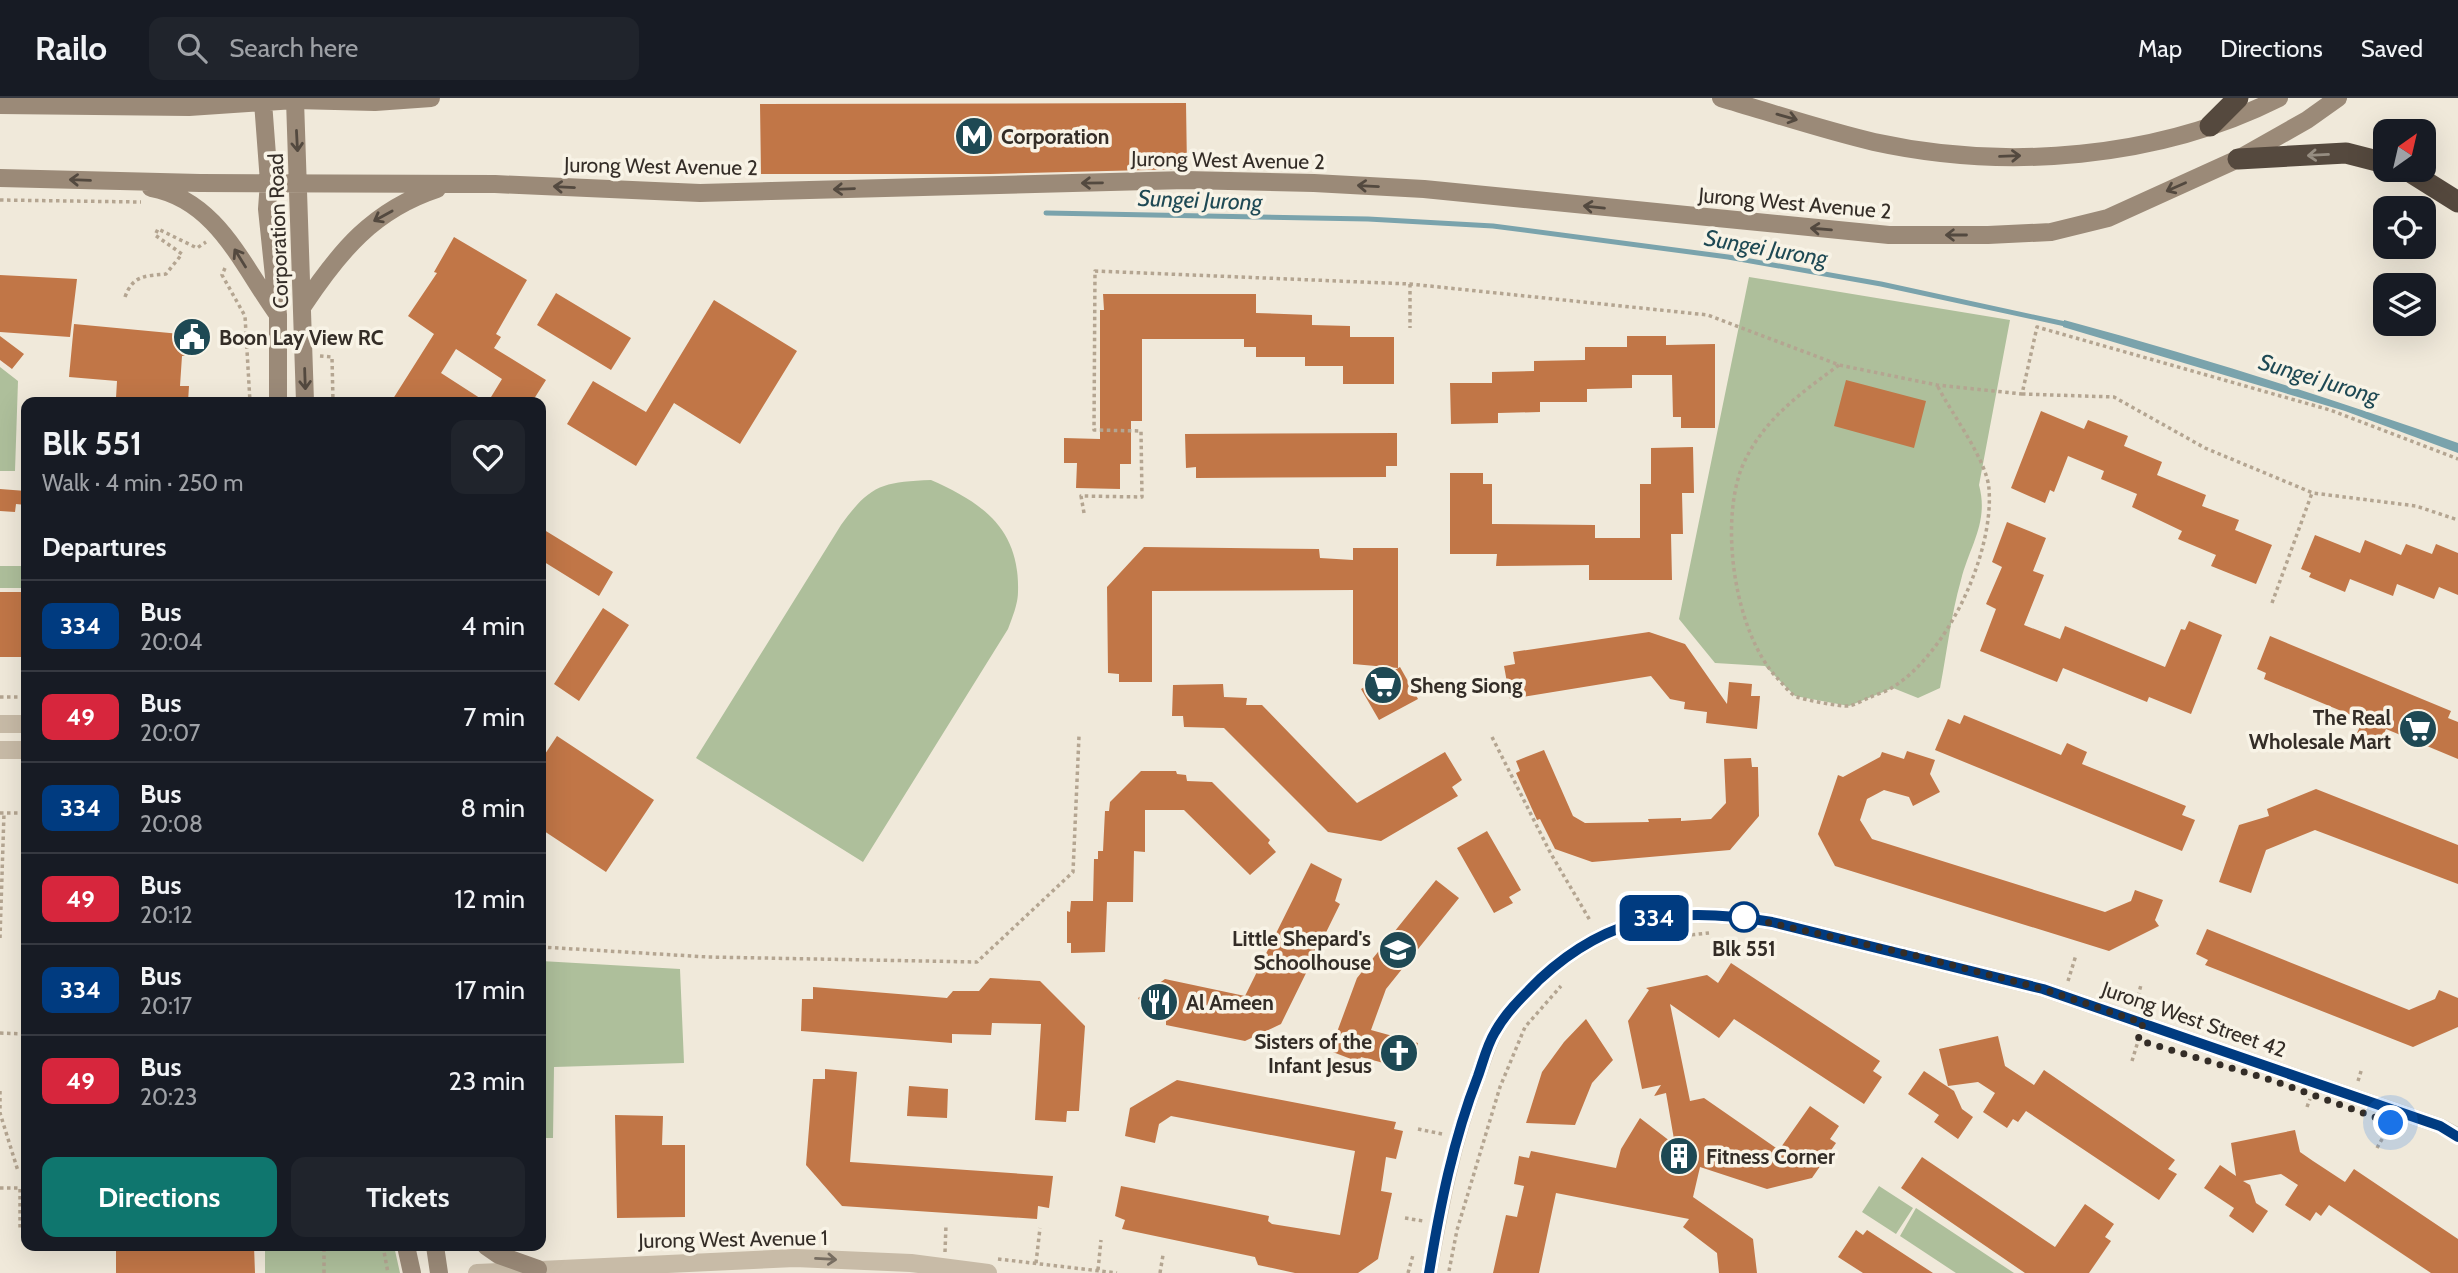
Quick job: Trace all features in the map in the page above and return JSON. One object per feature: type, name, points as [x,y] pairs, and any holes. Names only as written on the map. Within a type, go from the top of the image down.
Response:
[{"type":"highway","points":[[2210,126],[2238,98]]},
{"type":"highway","points":[[2238,159],[2346,153],[2373,160]]},
{"type":"highway","points":[[2426,182],[2458,202]]},
{"type":"main road","points":[[111,105],[134,98]]},
{"type":"main road","points":[[0,105],[189,107],[263,100],[432,98]]},
{"type":"main road","points":[[1721,98],[1873,142],[1990,156],[2123,148],[2210,126],[2279,98]]},
{"type":"main road","name":"Jurong West Avenue 2","points":[[0,178],[120,182],[299,181],[444,186],[495,184],[700,193],[1186,180],[1314,183],[1424,189],[1889,235],[1988,235],[2051,232],[2108,218],[2238,159],[2307,120],[2337,98]]},
{"type":"main road","name":"Corporation Road","points":[[295,99],[306,397]]},
{"type":"main road","name":"Corporation Road","points":[[263,100],[269,182],[267,209],[278,314],[278,397]]},
{"type":"main road","points":[[120,182],[163,190],[213,219],[278,314]]},
{"type":"main road","points":[[303,306],[328,268],[357,234],[377,219],[425,192],[444,186]]},
{"type":"main road","points":[[407,1251],[412,1273]]},
{"type":"main road","points":[[436,1251],[439,1273]]},
{"type":"main road","points":[[493,1251],[538,1269]]},
{"type":"street","points":[[0,724],[21,724]]},
{"type":"street","points":[[0,750],[21,750]]},
{"type":"street","name":"Jurong West Street 42","points":[[1429,1273],[1444,1188],[1463,1116],[1495,1031],[1519,999],[1580,945],[1619,926],[1662,917],[1732,915],[1900,952],[2063,996],[2440,1126],[2458,1136]]},
{"type":"street","name":"Jurong West Avenue 1","points":[[477,1273],[795,1258],[911,1263],[988,1273]]},
{"type":"path","points":[[0,200],[152,203]]},
{"type":"path","points":[[125,297],[130,284],[137,277],[166,274],[182,254],[155,234],[158,229],[197,248],[210,239],[206,234]]},
{"type":"path","points":[[228,262],[222,275],[245,316],[250,397]]},
{"type":"path","points":[[1084,513],[1082,496],[1142,497],[1141,431],[1094,430],[1096,271],[1410,284],[1708,315],[1839,365],[1937,385],[2022,394],[2115,397],[2205,449],[2313,492],[2416,506],[2458,520]]},
{"type":"path","points":[[1410,284],[1410,328]]},
{"type":"path","points":[[2022,394],[2037,327],[2330,410],[2458,459]]},
{"type":"path","points":[[315,352],[332,357],[333,397]]},
{"type":"path","points":[[1839,365],[1792,400],[1759,437],[1742,469],[1733,513],[1734,565],[1740,602],[1751,639],[1765,666],[1795,696],[1849,706],[1893,688],[1920,665],[1956,615],[1990,521],[1989,485],[1968,438],[1937,385]]},
{"type":"path","points":[[2272,603],[2313,492]]},
{"type":"path","points":[[0,697],[21,697]]},
{"type":"path","points":[[546,947],[708,957],[977,962],[1073,872],[1079,736]]},
{"type":"path","points":[[1492,737],[1551,854],[1592,923]]},
{"type":"path","points":[[0,937],[2,813],[19,813]]},
{"type":"path","points":[[1612,913],[1632,903],[1645,903]]},
{"type":"path","points":[[1582,928],[1602,918]]},
{"type":"path","points":[[1641,941],[1716,933]]},
{"type":"path","points":[[2063,996],[2076,955]]},
{"type":"path","points":[[1448,1273],[1457,1230],[1500,1087],[1525,1027],[1564,982]]},
{"type":"path","points":[[2132,1061],[2143,1023]]},
{"type":"path","points":[[0,1033],[21,1034]]},
{"type":"path","points":[[2126,1036],[2148,1044]]},
{"type":"path","points":[[0,1091],[0,1113],[18,1171]]},
{"type":"path","points":[[2307,1107],[2310,1100]]},
{"type":"path","points":[[2378,1148],[2391,1123],[2383,1120]]},
{"type":"path","points":[[1441,1146],[1446,1123]]},
{"type":"path","points":[[1418,1129],[1444,1134]]},
{"type":"path","points":[[0,1188],[20,1188],[20,1231]]},
{"type":"path","points":[[1419,1234],[1426,1208]]},
{"type":"path","points":[[1405,1217],[1418,1219]]},
{"type":"path","points":[[945,1254],[946,1225]]},
{"type":"path","points":[[1036,1263],[1041,1228]]},
{"type":"path","points":[[1098,1270],[1101,1240]]},
{"type":"path","points":[[1408,1273],[1415,1247]]},
{"type":"path","points":[[324,1251],[324,1273]]},
{"type":"path","points":[[384,1251],[388,1273]]},
{"type":"path","points":[[1160,1273],[1163,1255]]},
{"type":"green space","points":[[1749,277],[2010,320],[1979,485],[1982,511],[1980,522],[1958,593],[1940,688],[1918,698],[1893,688],[1849,706],[1795,696],[1765,666],[1715,663],[1679,619]]},
{"type":"green space","points":[[0,367],[18,381],[15,471],[0,471]]},
{"type":"green space","points":[[931,480],[967,498],[982,509],[1005,535],[1013,551],[1017,570],[1017,601],[1008,629],[863,862],[696,758],[841,525],[860,501],[878,488],[900,482]]},
{"type":"green space","points":[[0,566],[21,566],[21,588],[0,588]]},
{"type":"green space","points":[[546,961],[680,969],[684,1063],[554,1067],[553,1138],[546,1138]]},
{"type":"green space","points":[[1879,1186],[1913,1208],[1896,1234],[1862,1212]]},
{"type":"green space","points":[[1916,1208],[2014,1273],[1956,1273],[1900,1236]]},
{"type":"green space","points":[[265,1251],[395,1251],[400,1273],[265,1273]]},
{"type":"water","name":"Sungei Jurong","points":[[2064,320],[2360,409],[2458,443],[2458,453],[2345,411],[2063,327]]},
{"type":"building","points":[[1186,103],[1187,169],[990,174],[761,174],[760,104]]},
{"type":"building","points":[[454,237],[527,280],[496,334],[501,337],[494,348],[546,380],[535,397],[491,397],[502,379],[456,349],[441,373],[478,397],[394,397],[434,334],[408,316],[437,273],[434,272]]},
{"type":"building","points":[[0,275],[77,279],[70,337],[0,332]]},
{"type":"building","points":[[556,293],[631,338],[611,370],[537,325]]},
{"type":"building","points":[[1103,294],[1256,294],[1256,313],[1312,315],[1312,325],[1350,326],[1350,337],[1394,337],[1394,384],[1343,384],[1343,366],[1305,366],[1305,357],[1256,357],[1256,347],[1244,347],[1244,339],[1142,339],[1142,421],[1131,421],[1131,464],[1120,464],[1120,489],[1076,488],[1077,463],[1064,463],[1064,438],[1100,439],[1100,310],[1104,310]]},
{"type":"building","points":[[714,300],[797,351],[740,444],[674,403],[636,466],[567,424],[593,381],[646,412]]},
{"type":"building","points":[[74,324],[191,335],[190,356],[182,356],[180,386],[189,386],[188,397],[116,397],[117,381],[69,377]]},
{"type":"building","points":[[0,336],[24,354],[12,369],[0,360]]},
{"type":"building","points":[[1627,336],[1666,336],[1666,345],[1715,344],[1715,428],[1681,428],[1681,417],[1673,417],[1672,375],[1632,375],[1632,388],[1587,389],[1587,402],[1540,402],[1540,412],[1498,413],[1498,423],[1451,424],[1450,383],[1492,383],[1492,372],[1534,371],[1534,361],[1585,360],[1585,347],[1627,347]]},
{"type":"building","points":[[1846,380],[1926,401],[1914,448],[1834,426]]},
{"type":"building","points":[[2041,411],[2084,429],[2088,420],[2128,436],[2124,446],[2162,462],[2157,475],[2206,495],[2202,506],[2239,520],[2235,530],[2272,545],[2256,584],[2211,566],[2216,555],[2178,539],[2182,531],[2132,507],[2137,494],[2101,479],[2104,471],[2068,456],[2054,492],[2050,490],[2045,503],[2011,488]]},
{"type":"building","points":[[1397,433],[1397,466],[1386,466],[1386,477],[1196,478],[1196,467],[1186,468],[1185,434]]},
{"type":"building","points":[[1693,447],[1694,493],[1682,493],[1683,534],[1671,534],[1672,580],[1589,580],[1589,565],[1496,566],[1497,554],[1450,554],[1450,473],[1483,473],[1483,484],[1492,484],[1492,524],[1595,525],[1595,538],[1640,538],[1640,484],[1651,484],[1651,448]]},
{"type":"building","points":[[0,489],[21,491],[21,504],[16,504],[15,512],[0,511]]},
{"type":"building","points":[[2007,522],[2046,538],[2033,571],[2044,575],[2024,625],[2060,639],[2065,626],[2165,667],[2181,629],[2185,630],[2189,621],[2222,635],[2191,714],[2149,697],[2147,702],[2063,668],[2057,682],[1980,651],[1996,609],[1986,604],[2002,567],[1992,562]]},
{"type":"building","points":[[546,531],[613,572],[599,596],[546,563]]},
{"type":"building","points":[[2315,535],[2360,553],[2365,540],[2401,555],[2406,544],[2432,554],[2436,544],[2458,553],[2458,595],[2439,587],[2434,599],[2397,584],[2393,596],[2350,579],[2345,592],[2309,577],[2311,573],[2301,569]]},
{"type":"building","points":[[1144,547],[1319,549],[1320,558],[1353,560],[1353,548],[1398,548],[1398,668],[1353,664],[1353,590],[1152,591],[1152,682],[1119,682],[1119,674],[1108,673],[1107,587]]},
{"type":"building","points":[[0,592],[21,592],[21,657],[0,657]]},
{"type":"building","points":[[603,608],[629,625],[579,701],[554,684]]},
{"type":"building","points":[[1649,632],[1685,644],[1727,704],[1729,682],[1752,684],[1751,696],[1760,696],[1757,729],[1706,723],[1707,712],[1684,709],[1685,702],[1670,699],[1651,676],[1510,699],[1504,666],[1515,664],[1513,652]]},
{"type":"building","points":[[2270,636],[2451,711],[2448,718],[2458,722],[2458,759],[2386,729],[2380,742],[2357,733],[2363,720],[2264,679],[2266,673],[2257,669]]},
{"type":"building","points":[[1400,667],[1418,699],[1379,720],[1361,689]]},
{"type":"building","points":[[1223,684],[1224,697],[1247,698],[1246,705],[1262,705],[1357,803],[1445,752],[1462,780],[1452,787],[1458,796],[1381,841],[1328,832],[1224,728],[1184,727],[1183,716],[1172,716],[1173,685]]},
{"type":"building","points":[[1964,715],[2061,755],[2067,743],[2087,752],[2082,764],[2186,806],[2182,815],[2195,820],[2182,851],[1935,750],[1948,719],[1960,724]]},
{"type":"building","points":[[557,736],[654,800],[606,872],[546,832],[546,752]]},
{"type":"building","points":[[1544,750],[1573,816],[1585,823],[1711,819],[1726,803],[1724,759],[1751,758],[1752,767],[1758,767],[1759,816],[1730,850],[1592,862],[1555,849],[1540,819],[1537,820],[1516,773],[1520,771],[1516,761]]},
{"type":"building","points":[[1907,751],[1935,760],[1930,774],[1940,792],[1913,806],[1909,797],[1884,790],[1867,799],[1860,820],[1872,839],[2105,912],[2131,901],[2135,890],[2163,900],[2155,920],[2159,926],[2109,951],[1835,866],[1818,834],[1838,775],[1843,777],[1880,757],[1882,752],[1904,759]]},
{"type":"building","points":[[1141,771],[1176,771],[1177,774],[1186,775],[1187,781],[1212,782],[1270,840],[1268,843],[1276,852],[1250,875],[1184,810],[1145,810],[1145,852],[1134,851],[1133,902],[1107,902],[1105,952],[1071,953],[1071,943],[1067,943],[1067,911],[1070,912],[1071,901],[1093,901],[1094,859],[1098,859],[1098,851],[1103,851],[1105,811],[1109,811],[1110,802]]},
{"type":"building","points":[[2316,789],[2458,845],[2458,884],[2315,830],[2266,850],[2251,893],[2219,882],[2239,825],[2269,816],[2267,809]]},
{"type":"building","points":[[1487,831],[1521,890],[1509,897],[1513,903],[1494,913],[1457,848]]},
{"type":"building","points":[[1311,863],[1342,879],[1335,901],[1340,904],[1281,1024],[1245,1041],[1166,1025],[1166,1020],[1149,1017],[1138,998],[1165,979],[1245,996]]},
{"type":"building","points":[[1436,880],[1459,898],[1386,989],[1371,1030],[1418,1043],[1410,1070],[1361,1057],[1359,1062],[1330,1051],[1357,978]]},
{"type":"building","points":[[2207,929],[2409,1010],[2435,999],[2439,990],[2458,998],[2458,1027],[2413,1047],[2205,965],[2208,960],[2196,954]]},
{"type":"building","points":[[1731,963],[1880,1061],[1873,1071],[1882,1077],[1864,1104],[1734,1019],[1719,1038],[1670,1004],[1690,1101],[1704,1098],[1779,1150],[1810,1106],[1839,1126],[1830,1139],[1836,1143],[1812,1178],[1767,1189],[1700,1167],[1693,1197],[1753,1239],[1757,1273],[1719,1273],[1717,1253],[1683,1227],[1689,1219],[1556,1193],[1539,1273],[1493,1273],[1506,1215],[1517,1217],[1524,1186],[1514,1184],[1519,1156],[1529,1158],[1531,1151],[1616,1168],[1621,1149],[1640,1118],[1675,1145],[1666,1093],[1654,1096],[1661,1085],[1642,1089],[1628,1021],[1649,990],[1646,988],[1707,975],[1718,983]]},
{"type":"building","points":[[990,978],[1040,981],[1085,1026],[1079,1111],[1067,1111],[1066,1122],[1035,1120],[1041,1024],[992,1023],[991,1035],[952,1034],[952,1043],[801,1031],[802,999],[813,999],[813,987],[947,998],[953,991],[979,991]]},
{"type":"building","points":[[1586,1019],[1613,1060],[1592,1083],[1575,1125],[1526,1123],[1542,1072],[1564,1042]]},
{"type":"building","points":[[1998,1036],[2005,1066],[2034,1085],[2044,1070],[2175,1160],[2168,1169],[2177,1174],[2159,1200],[2026,1111],[2018,1122],[2013,1119],[2007,1128],[1983,1112],[1995,1093],[1978,1082],[1948,1086],[1939,1049]]},
{"type":"building","points":[[825,1069],[857,1072],[850,1162],[1053,1176],[1049,1208],[1038,1206],[1037,1219],[842,1206],[806,1165],[813,1079],[825,1079]]},
{"type":"building","points":[[1924,1071],[1954,1091],[1962,1109],[1973,1117],[1958,1139],[1934,1122],[1939,1115],[1908,1094]]},
{"type":"building","points":[[1177,1080],[1396,1122],[1394,1129],[1403,1131],[1396,1159],[1386,1157],[1381,1191],[1392,1193],[1378,1259],[1358,1273],[1295,1273],[1258,1265],[1255,1257],[1122,1229],[1125,1220],[1115,1216],[1121,1186],[1269,1216],[1268,1221],[1272,1224],[1340,1235],[1355,1151],[1171,1116],[1159,1124],[1155,1143],[1125,1136],[1130,1108]]},
{"type":"building","points":[[909,1086],[948,1089],[947,1118],[907,1116]]},
{"type":"building","points":[[615,1115],[663,1116],[662,1145],[685,1145],[685,1217],[617,1218]]},
{"type":"building","points":[[2295,1130],[2300,1152],[2313,1161],[2345,1182],[2354,1169],[2458,1239],[2458,1273],[2431,1273],[2329,1205],[2321,1216],[2316,1212],[2310,1221],[2285,1205],[2298,1185],[2281,1174],[2243,1181],[2250,1185],[2256,1203],[2268,1211],[2253,1233],[2229,1216],[2234,1208],[2204,1188],[2220,1165],[2236,1176],[2231,1143]]},
{"type":"building","points":[[1922,1157],[2055,1247],[2085,1204],[2114,1224],[2105,1237],[2111,1241],[2089,1273],[2025,1273],[1901,1188]]},
{"type":"building","points":[[1856,1230],[1863,1235],[1867,1230],[1933,1273],[1863,1273],[1838,1257]]},
{"type":"building","points":[[116,1251],[254,1251],[255,1273],[116,1273]]},
{"type":"waterway","name":"Sungei Jurong","points":[[1046,213],[1368,219],[1493,226],[1728,257],[1881,284],[2070,325]]},
{"type":"bus line","name":"334","points":[[1429,1273],[1444,1188],[1463,1116],[1495,1031],[1519,999],[1580,945],[1619,926],[1662,917],[1732,915],[1772,922],[2043,989],[2440,1126],[2458,1137]]},
{"type":"place","name":"Corporation","points":[[974,136]]},
{"type":"place","name":"Boon Lay View RC","points":[[192,337]]},
{"type":"place","name":"Sheng Siong","points":[[1383,685]]},
{"type":"place","name":"The Real Wholesale Mart","points":[[2418,729]]},
{"type":"place","name":"Blk 551","points":[[1744,917]]},
{"type":"place","name":"Little Shepard's Schoolhouse","points":[[1398,950]]},
{"type":"place","name":"Al Ameen","points":[[1159,1002]]},
{"type":"place","name":"Sisters of the Infant Jesus","points":[[1399,1053]]},
{"type":"place","name":"Fitness Corner","points":[[1679,1156]]},
{"type":"route","points":[[1744,917],[1913,955],[2043,989],[2143,1023],[2138,1040],[2271,1080],[2391,1123]]}]
